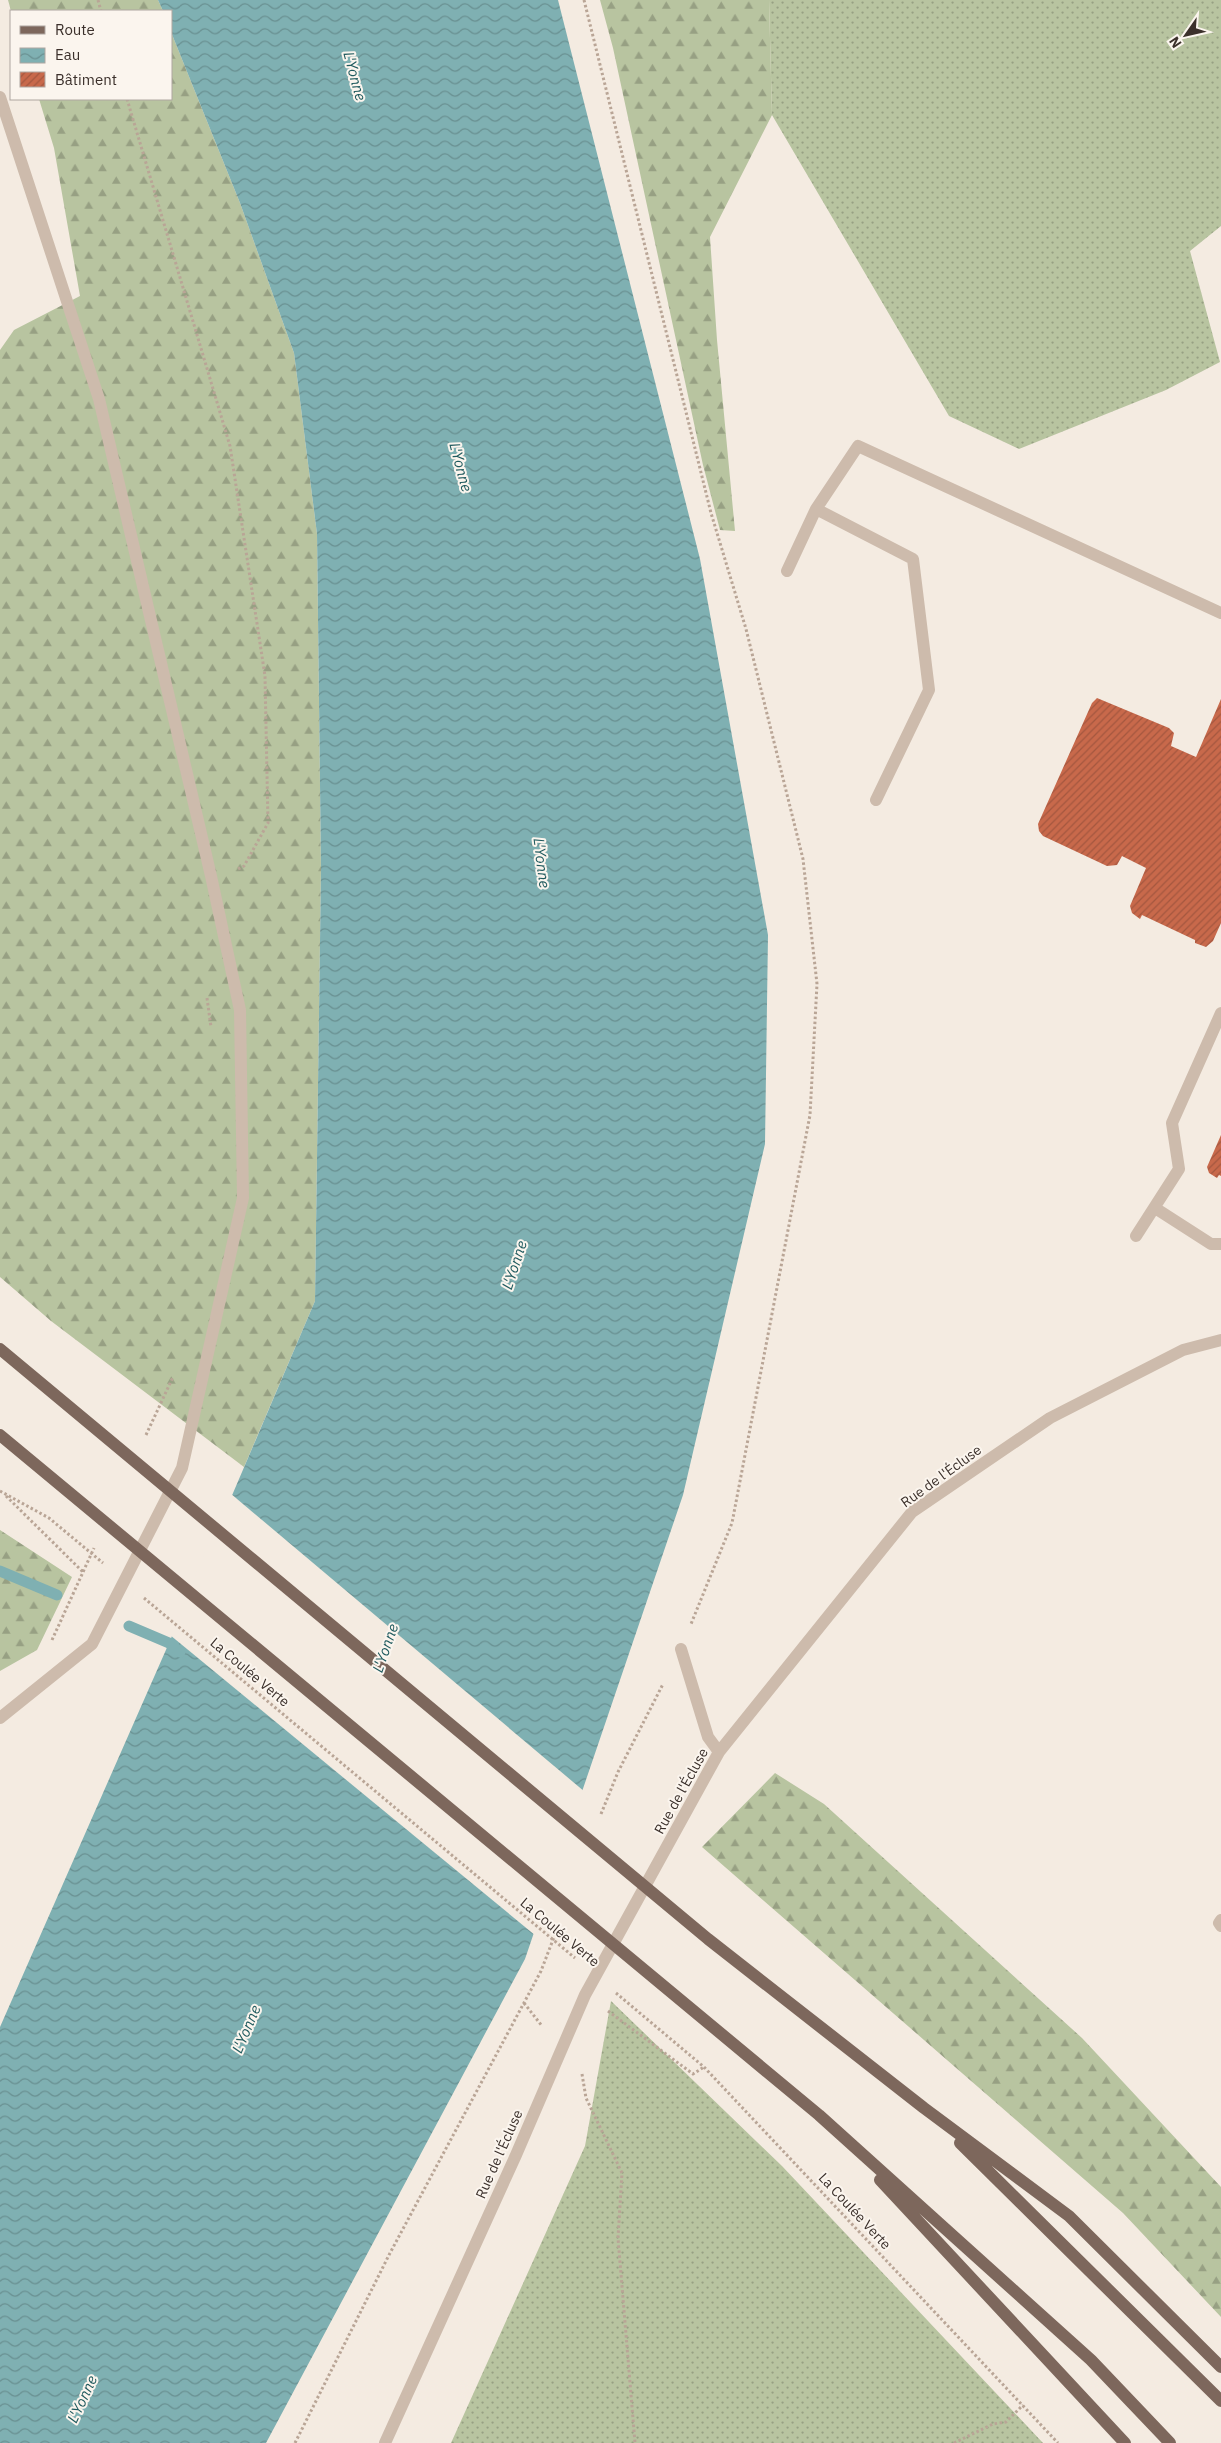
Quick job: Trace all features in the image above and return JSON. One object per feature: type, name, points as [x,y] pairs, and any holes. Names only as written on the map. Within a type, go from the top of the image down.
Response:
[{"type":"main road","points":[[0,1349],[708,1939],[924,2108],[1069,2216],[1221,2367]]},
{"type":"main road","points":[[0,1435],[679,2000],[819,2114],[1091,2360],[1170,2443]]},
{"type":"main road","points":[[924,2108],[1221,2401]]},
{"type":"main road","points":[[819,2114],[1125,2443]]},
{"type":"street","points":[[0,97],[99,399],[211,876],[240,1010],[243,1198],[182,1468],[92,1644],[0,1718]]},
{"type":"street","points":[[787,571],[816,509],[858,446],[1221,614]]},
{"type":"street","points":[[816,509],[913,559],[929,690],[876,800]]},
{"type":"street","points":[[1136,1236],[1179,1169],[1172,1123],[1221,1013]]},
{"type":"street","points":[[1155,1208],[1211,1244],[1221,1244]]},
{"type":"street","name":"Rue de l'Écluse","points":[[385,2443],[512,2164],[585,1995],[719,1752],[912,1512],[1050,1418],[1183,1350],[1221,1340]]},
{"type":"street","points":[[681,1649],[708,1737],[719,1752]]},
{"type":"street","points":[[1221,1920],[1221,1926]]},
{"type":"path","points":[[584,0],[711,513],[746,629],[803,859],[817,984],[810,1115],[732,1523],[681,1649],[618,1772],[600,1817]]},
{"type":"path","points":[[1,1491],[49,1518],[110,1569]]},
{"type":"path","points":[[1,1491],[83,1572]]},
{"type":"path","name":"La Coulée Verte","points":[[141,1594],[582,1965]]},
{"type":"path","points":[[295,2443],[389,2255],[542,1972],[559,1926]]},
{"type":"path","name":"La Coulée Verte","points":[[613,1990],[704,2067],[1058,2443]]},
{"type":"path","points":[[585,1995],[693,2074],[704,2067]]},
{"type":"path","points":[[524,2004],[582,2075],[586,2098],[622,2173],[618,2238],[635,2443]]},
{"type":"path","points":[[954,2443],[993,2424],[1006,2422],[1022,2405]]},
{"type":"green space","points":[[8,0],[158,0],[163,10],[11,10]]},
{"type":"green space","points":[[600,0],[769,0],[772,115],[710,237],[717,340],[735,531],[720,530],[703,465],[613,48]]},
{"type":"green space","points":[[769,0],[1221,0],[1221,226],[1190,251],[1220,362],[1166,390],[1019,449],[949,416],[772,115]]},
{"type":"green space","points":[[172,34],[240,203],[294,353],[317,534],[321,869],[315,1301],[244,1467],[51,1321],[0,1277],[0,350],[14,330],[80,296],[54,148],[39,100],[172,100]]},
{"type":"green space","points":[[0,1530],[72,1577],[37,1650],[0,1671]]},
{"type":"green space","points":[[775,1773],[824,1804],[1082,2038],[1221,2187],[1221,2317],[1123,2213],[702,1847]]},
{"type":"green space","points":[[611,2001],[782,2166],[1043,2443],[451,2443],[585,2146]]},
{"type":"water","name":"L'Yonne","points":[[158,0],[558,0],[700,559],[768,935],[765,1144],[683,1495],[525,1959],[266,2443],[0,2443],[0,2027],[169,1643],[315,1301],[321,869],[317,534],[294,353],[240,203],[172,34],[172,10],[163,10]]},
{"type":"pier","points":[[230,1493],[585,1792],[536,1936],[170,1635]]},
{"type":"building","points":[[1097,698],[1169,728],[1174,733],[1171,746],[1196,757],[1221,699],[1221,923],[1213,941],[1206,947],[1142,915],[1140,919],[1132,913],[1130,906],[1146,868],[1122,856],[1117,865],[1107,866],[1043,836],[1039,831],[1038,824],[1092,703]]},
{"type":"building","points":[[1221,1135],[1221,1176],[1219,1175],[1217,1178],[1209,1173],[1207,1167]]},
{"type":"waterway","points":[[0,1571],[57,1595]]},
{"type":"waterway","points":[[129,1626],[169,1643],[180,1652]]}]
